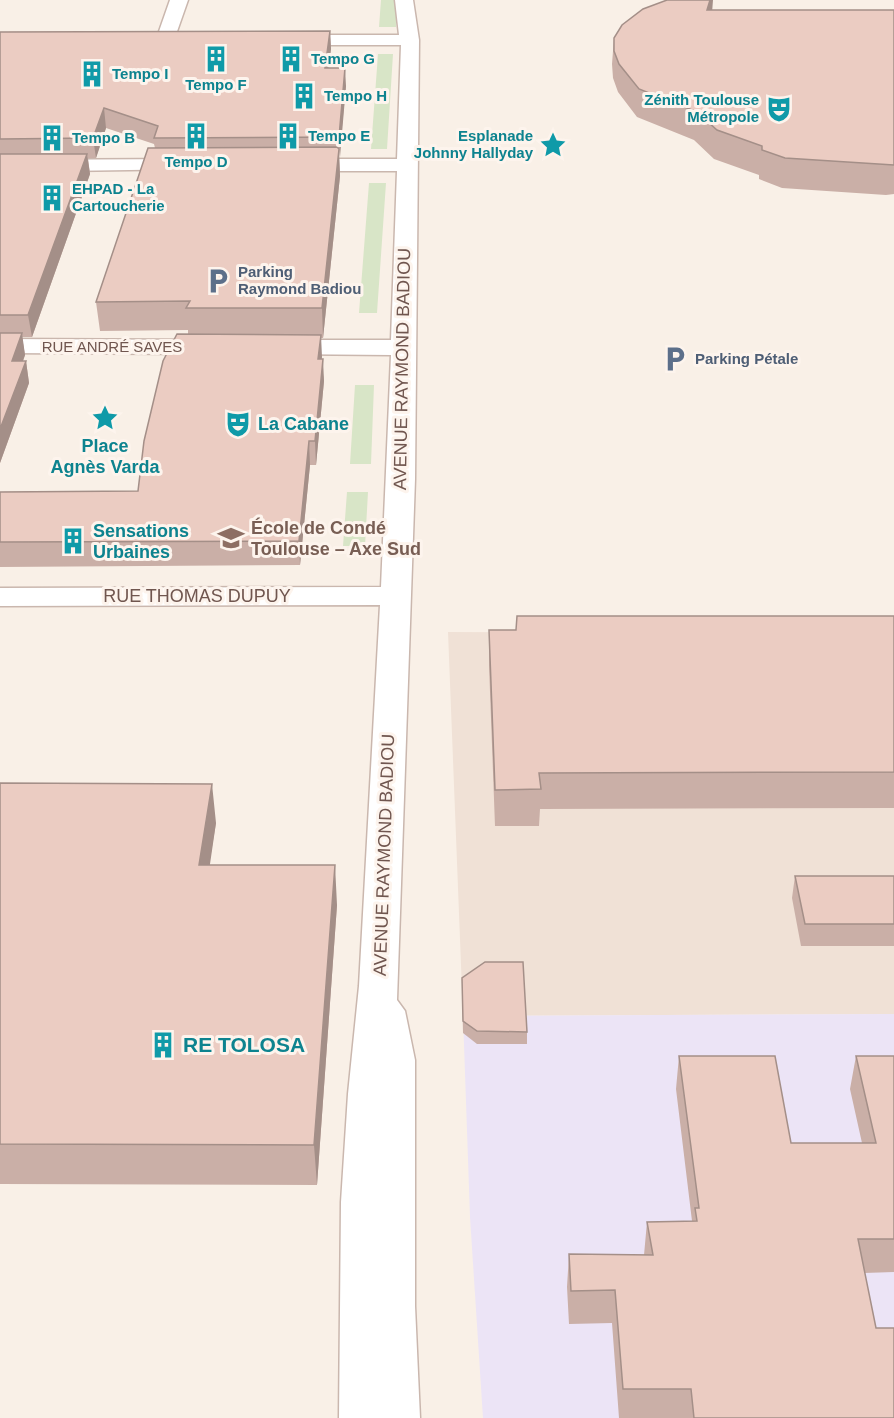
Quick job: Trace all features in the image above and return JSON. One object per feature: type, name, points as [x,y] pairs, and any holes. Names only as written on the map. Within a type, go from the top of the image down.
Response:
[{"type":"street","points":[[165,40],[179,0]]},
{"type":"street","name":"AVENUE RAYMOND BADIOU","points":[[404,0],[403,18],[410,40]]},
{"type":"street","name":"AVENUE RAYMOND BADIOU","points":[[363,1418],[359,1307],[369,1065],[379,986],[401,479],[405,165],[410,40],[417,17],[417,0]]},
{"type":"street","points":[[141,40],[188,40]]},
{"type":"street","points":[[269,40],[410,40]]},
{"type":"street","points":[[0,166],[204,165]]},
{"type":"street","points":[[272,165],[405,165]]},
{"type":"street","name":"RUE ANDRÉ SAVES","points":[[0,346],[404,348]]},
{"type":"street","name":"RUE THOMAS DUPUY","points":[[0,597],[395,596]]},
{"type":"street","name":"AVENUE RAYMOND BADIOU","points":[[379,986],[395,1060],[392,1306],[396,1418]]},
{"type":"shaded area","points":[[448,632],[894,633],[894,1014],[463,1016]]},
{"type":"shaded area","points":[[894,1014],[894,1418],[483,1418],[470,1217],[463,1016]]},
{"type":"green space","points":[[381,0],[397,0],[396,27],[379,27]]},
{"type":"green space","points":[[378,54],[393,54],[387,149],[371,149]]},
{"type":"green space","points":[[369,183],[386,183],[377,313],[359,313]]},
{"type":"green space","points":[[355,385],[374,385],[371,464],[350,464]]},
{"type":"green space","points":[[347,492],[368,492],[365,546],[343,546]]},
{"type":"building","name":"Zénith Toulouse Métropole","points":[[667,0],[710,0],[707,10],[894,10],[894,165],[785,158],[762,150],[762,146],[717,130],[697,112],[639,89],[619,64],[614,51],[614,38],[622,25],[643,9]]},
{"type":"building","points":[[330,31],[325,68],[345,68],[339,137],[154,138],[158,126],[104,108],[93,138],[0,139],[0,32]]},
{"type":"building","points":[[337,147],[339,149],[322,308],[186,308],[190,301],[96,302],[148,148]]},
{"type":"building","points":[[0,154],[87,154],[28,315],[0,315]]},
{"type":"building","points":[[0,333],[22,333],[12,361],[26,361],[0,429]]},
{"type":"building","points":[[177,334],[321,335],[318,359],[323,359],[315,441],[309,441],[299,541],[0,542],[0,492],[138,491],[144,441],[163,361]]},
{"type":"building","points":[[517,616],[894,616],[894,772],[539,773],[541,789],[495,790],[489,630],[516,630]]},
{"type":"building","name":"RE TOLOSA","points":[[0,783],[212,784],[199,865],[335,865],[314,1145],[0,1144]]},
{"type":"building","points":[[795,876],[894,876],[894,924],[805,924]]},
{"type":"building","points":[[485,962],[523,962],[527,1032],[477,1031],[463,1021],[462,978]]},
{"type":"building","points":[[679,1056],[775,1056],[791,1143],[876,1143],[856,1056],[894,1056],[894,1239],[858,1239],[876,1328],[894,1328],[894,1418],[694,1418],[691,1389],[623,1389],[615,1290],[571,1291],[569,1254],[653,1255],[647,1222],[697,1221],[695,1208],[699,1208]]},
{"type":"place","name":"Tempo F","points":[[216,59]]},
{"type":"place","name":"Tempo G","points":[[291,59]]},
{"type":"place","name":"Tempo I","points":[[92,74]]},
{"type":"place","name":"Tempo H","points":[[304,96]]},
{"type":"place","name":"Zénith Toulouse Métropole","points":[[779,109]]},
{"type":"place","name":"Tempo D","points":[[196,136]]},
{"type":"place","name":"Tempo E","points":[[288,136]]},
{"type":"place","name":"Tempo B","points":[[52,138]]},
{"type":"place","name":"Esplanade Johnny Hallyday","points":[[553,145]]},
{"type":"place","name":"EHPAD - La Cartoucherie","points":[[52,198]]},
{"type":"place","name":"Parking Raymond Badiou","points":[[218,281]]},
{"type":"place","name":"Parking Pétale","points":[[675,359]]},
{"type":"place","name":"Place Agnès Varda","points":[[105,418]]},
{"type":"place","name":"La Cabane","points":[[238,424]]},
{"type":"place","name":"École de Condé Toulouse – Axe Sud","points":[[231,538]]},
{"type":"place","name":"Sensations Urbaines","points":[[73,541]]},
{"type":"place","name":"RE TOLOSA","points":[[163,1045]]}]
